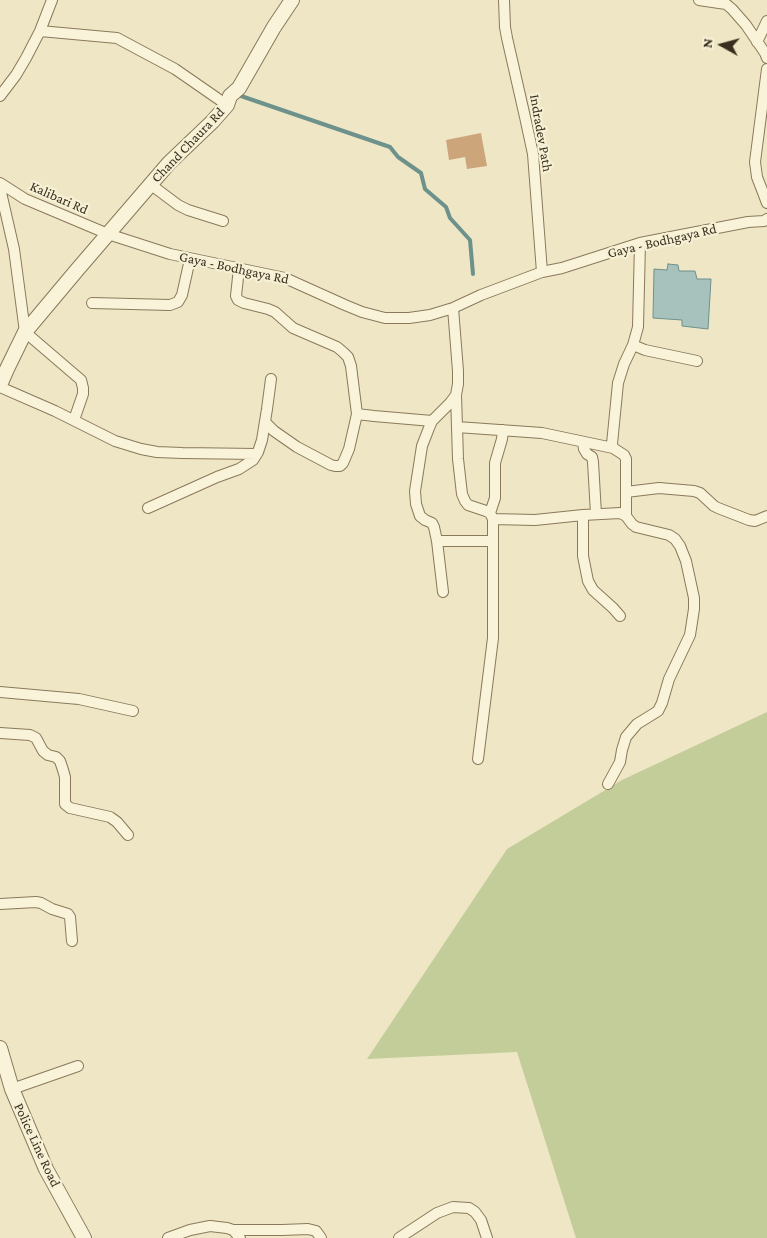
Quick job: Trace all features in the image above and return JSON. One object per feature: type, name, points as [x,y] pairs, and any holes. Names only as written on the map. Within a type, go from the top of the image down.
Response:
[{"type":"street","points":[[0,96],[16,75],[40,31],[52,0]]},
{"type":"street","name":"Chand Chaura Rd","points":[[108,234],[169,163],[227,105],[230,96],[239,88],[292,0]]},
{"type":"street","name":"Indradev Path","points":[[504,0],[504,20],[507,38],[533,154],[542,272]]},
{"type":"street","points":[[699,0],[726,4],[732,9],[742,20],[767,58]]},
{"type":"street","points":[[756,42],[767,21]]},
{"type":"street","points":[[40,31],[117,38],[175,69],[227,105]]},
{"type":"street","points":[[767,69],[765,99],[755,162],[767,203]]},
{"type":"street","name":"Kalibari Rd","points":[[0,183],[25,199],[108,234]]},
{"type":"street","points":[[150,184],[178,205],[223,221]]},
{"type":"street","points":[[0,188],[5,231],[19,282],[25,332],[81,380],[84,388],[83,394],[74,420]]},
{"type":"street","points":[[766,220],[767,232]]},
{"type":"street","name":"Gaya - Bodhgaya Rd","points":[[108,234],[190,259],[285,278],[362,312],[384,318],[422,317],[453,308],[481,295],[542,272],[562,268],[640,243],[766,220]]},
{"type":"street","points":[[108,234],[25,332],[3,368],[0,386],[115,440],[141,449],[157,452],[257,454]]},
{"type":"street","points":[[613,448],[618,383],[638,327],[640,243]]},
{"type":"street","points":[[92,303],[170,305],[178,302],[182,296],[190,259]]},
{"type":"street","points":[[239,268],[236,296],[238,300],[275,312],[293,328],[337,347],[348,357],[351,366],[357,414],[349,450],[344,463],[340,466],[335,466],[304,452],[280,436],[265,422]]},
{"type":"street","points":[[453,308],[458,371],[456,395],[457,427],[462,494],[468,505],[491,516],[535,520],[596,514],[620,514],[626,516],[636,527],[669,535],[680,546],[686,560],[694,598],[690,634],[669,679],[658,711],[637,724],[626,737],[620,762],[608,784]]},
{"type":"street","points":[[633,345],[645,350],[697,361]]},
{"type":"street","points":[[148,508],[248,464],[253,460],[262,440],[271,379]]},
{"type":"street","points":[[443,592],[434,527],[432,523],[420,516],[417,511],[415,491],[425,437],[432,421],[456,395]]},
{"type":"street","points":[[357,414],[432,421]]},
{"type":"street","points":[[457,427],[542,433],[613,448],[624,455],[626,460],[626,516]]},
{"type":"street","points":[[478,760],[492,638],[493,541],[491,516],[495,498],[495,463],[503,430]]},
{"type":"street","points":[[583,442],[584,449],[592,457],[593,462],[596,514]]},
{"type":"street","points":[[626,492],[659,488],[694,491],[700,493],[714,506],[749,520],[756,521],[767,516]]},
{"type":"street","points":[[583,515],[583,556],[588,582],[593,590],[620,616]]},
{"type":"street","points":[[437,541],[493,541]]},
{"type":"street","points":[[0,692],[79,699],[133,711]]},
{"type":"street","points":[[0,733],[36,738],[43,751],[60,761],[65,777],[65,804],[79,811],[110,818],[117,822],[128,835]]},
{"type":"street","points":[[0,904],[42,903],[68,914],[70,917],[72,941]]},
{"type":"street","name":"Police Line Road","points":[[0,1048],[12,1089],[46,1169],[84,1238]]},
{"type":"street","points":[[12,1089],[78,1066]]},
{"type":"street","points":[[399,1238],[437,1213],[453,1206],[469,1208],[475,1212],[481,1220],[487,1238]]},
{"type":"street","points":[[168,1238],[190,1230],[210,1226],[226,1228],[236,1234],[308,1229],[316,1230],[321,1238]]},
{"type":"green space","points":[[767,712],[767,1238],[576,1238],[517,1052],[367,1059],[507,849],[622,780]]},
{"type":"water","points":[[668,264],[678,265],[679,271],[695,271],[697,279],[711,279],[708,329],[682,326],[682,320],[653,318],[654,269],[667,270]]},
{"type":"building","points":[[481,133],[487,166],[467,169],[465,157],[449,160],[446,140]]},
{"type":"waterway","points":[[241,96],[390,147],[398,157],[421,173],[425,189],[446,207],[450,218],[470,240],[473,274]]}]
